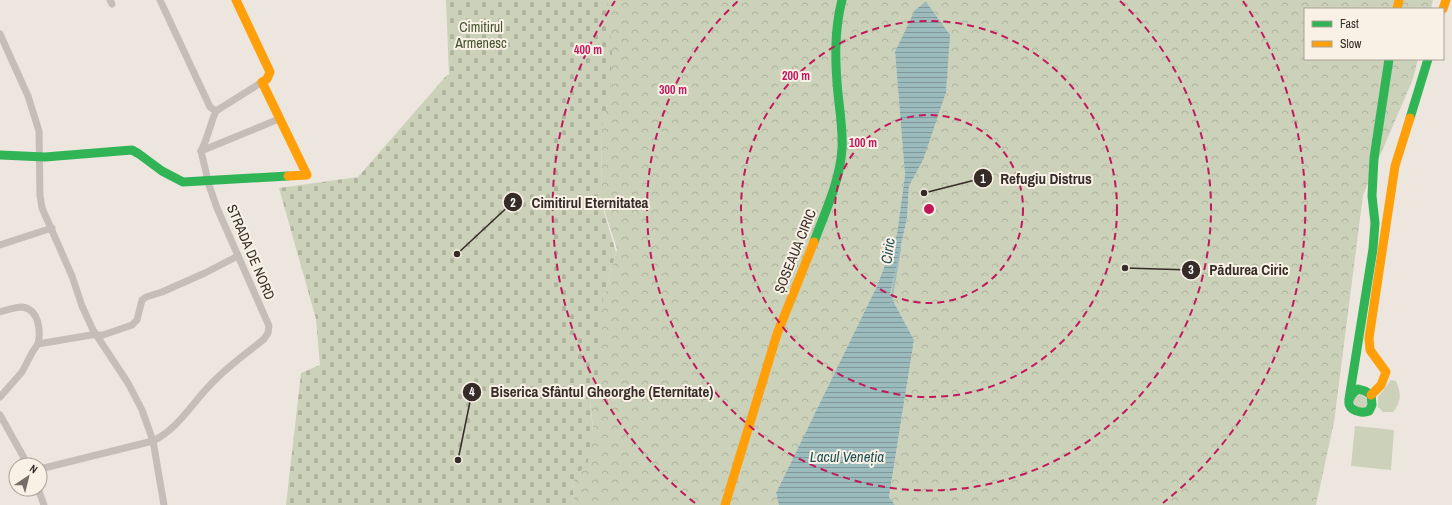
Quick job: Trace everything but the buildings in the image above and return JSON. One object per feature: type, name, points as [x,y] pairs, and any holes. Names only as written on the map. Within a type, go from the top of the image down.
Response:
[{"type":"street","points":[[160,0],[210,107],[216,111]]},
{"type":"street","points":[[202,151],[207,140],[211,121],[216,111],[262,82],[267,78],[270,72],[236,0]]},
{"type":"street","name":"ȘOSEAUA CIRIC","points":[[725,505],[777,334],[829,204],[838,176],[842,147],[837,86],[836,27],[842,0]]},
{"type":"street","points":[[0,34],[28,96],[39,131],[40,196],[42,208],[52,228],[72,276],[82,306],[93,330],[128,383],[139,403],[153,441],[164,505]]},
{"type":"street","points":[[1352,376],[1372,399],[1371,407],[1366,413],[1362,414],[1351,410],[1349,398],[1352,376],[1373,250],[1376,218],[1372,194],[1373,167],[1389,60]]},
{"type":"street","points":[[1349,398],[1352,393],[1358,389],[1368,393],[1378,389],[1384,382],[1386,372],[1370,350],[1369,338],[1395,166],[1428,60]]},
{"type":"street","points":[[0,155],[40,157],[132,150],[138,152],[148,162],[171,177],[183,182],[307,175],[262,82]]},
{"type":"street","points":[[202,151],[279,119]]},
{"type":"street","name":"STRADA DE NORD","points":[[153,441],[171,429],[211,384],[268,333],[269,326],[219,213],[202,151]]},
{"type":"street","points":[[0,245],[52,228]]},
{"type":"street","points":[[38,344],[92,335],[103,335],[132,325],[137,320],[142,300],[146,297],[200,276],[238,256]]},
{"type":"street","points":[[0,312],[21,307],[30,310],[38,321],[39,333],[38,344],[22,372],[0,397]]},
{"type":"street","points":[[0,415],[24,457]]},
{"type":"street","points":[[48,467],[153,441]]},
{"type":"green space","name":"Cimitirul Armenesc","points":[[446,0],[607,0],[612,53],[610,92],[602,126],[601,202],[616,252],[601,308],[601,376],[590,402],[593,430],[588,462],[574,478],[573,505],[286,505],[301,373],[320,365],[316,319],[279,188],[358,177],[447,75],[449,75]]},
{"type":"green space","points":[[606,0],[1433,0],[1431,8],[1304,8],[1304,60],[1418,60],[1413,79],[1363,195],[1334,422],[1316,505],[895,505],[889,498],[914,340],[890,295],[907,218],[909,186],[923,160],[895,52],[905,175],[897,234],[877,286],[776,493],[779,505],[573,505],[574,478],[588,461],[593,428],[590,400],[601,374],[601,307],[617,249],[601,200],[602,125],[610,90]]},
{"type":"green space","points":[[1391,380],[1396,381],[1400,393],[1399,401],[1393,412],[1383,412],[1378,407],[1378,397]]},
{"type":"green space","points":[[1361,394],[1368,400],[1366,408],[1356,408],[1353,399]]},
{"type":"green space","points":[[1355,426],[1394,430],[1391,470],[1351,466]]},
{"type":"water","name":"Lacul Veneția","points":[[926,2],[950,35],[946,92],[923,160],[909,186],[907,218],[890,295],[914,340],[889,497],[895,505],[779,505],[776,493],[877,286],[897,234],[905,175],[895,52],[915,10]]},
{"type":"waterway","name":"Ciric","points":[[891,302],[900,249]]},
{"type":"traffic: fast","points":[[814,242],[835,185],[841,161],[842,135],[837,82],[836,47],[839,12],[842,0]]},
{"type":"traffic: fast","points":[[1349,399],[1373,249],[1375,223],[1372,196],[1374,158],[1389,60]]},
{"type":"traffic: fast","points":[[1410,118],[1428,60]]},
{"type":"traffic: fast","points":[[0,155],[45,157],[132,150],[162,171],[183,182],[288,176]]},
{"type":"traffic: fast","points":[[1358,389],[1371,395],[1372,405],[1369,411],[1361,412],[1353,410],[1349,404],[1349,400],[1358,389]]},
{"type":"traffic: slow","points":[[236,0],[270,72],[267,79],[262,82],[307,175],[288,176]]},
{"type":"traffic: slow","points":[[1397,8],[1399,0]]},
{"type":"traffic: slow","points":[[1443,8],[1446,0]]},
{"type":"traffic: slow","points":[[1371,395],[1381,385],[1386,372],[1370,350],[1369,338],[1395,166],[1410,118]]},
{"type":"traffic: slow","points":[[725,505],[777,334],[814,242]]},
{"type":"place","name":"Refugiu Distrus","points":[[924,193]]},
{"type":"place","name":"Cimitirul Eternitatea","points":[[457,254]]},
{"type":"place","name":"Pădurea Ciric","points":[[1125,268]]},
{"type":"place","name":"Biserica Sfântul Gheorghe (Eternitate)","points":[[458,460]]}]
